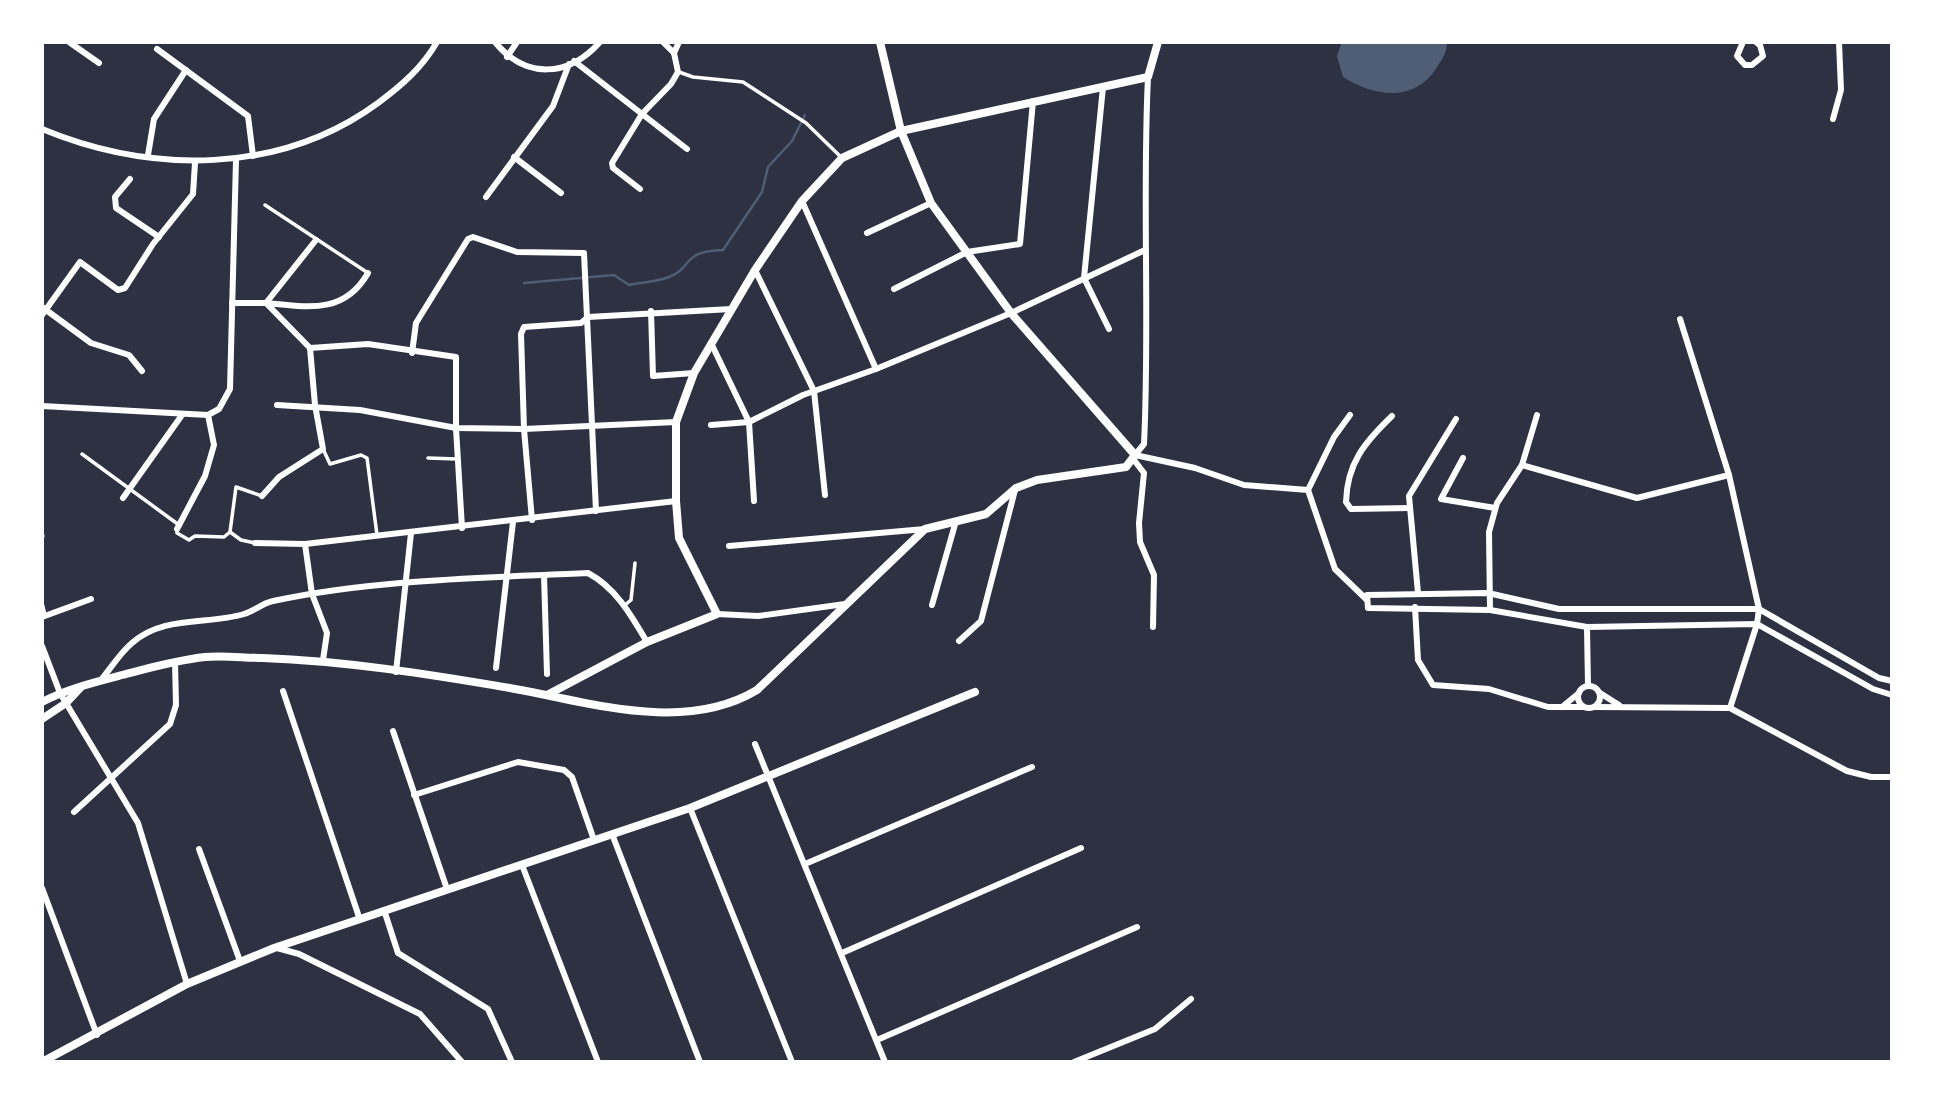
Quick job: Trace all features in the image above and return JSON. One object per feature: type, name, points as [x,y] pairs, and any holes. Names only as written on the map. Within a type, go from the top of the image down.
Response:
[{"type":"street","points":[[69,42],[100,63]]},
{"type":"street","points":[[42,129],[83,146],[195,163],[236,160],[305,144],[338,130],[401,86],[427,60],[437,42]]},
{"type":"street","points":[[495,42],[507,57],[532,70],[551,70],[571,63],[600,42]]},
{"type":"street","points":[[507,57],[517,42]]},
{"type":"street","points":[[640,188],[613,168],[612,163],[642,114],[678,72],[674,53],[663,42]]},
{"type":"street","points":[[674,53],[679,42]]},
{"type":"street","points":[[880,42],[901,131],[931,203],[1011,313],[1134,457],[1144,473],[1140,542],[1154,575],[1153,627]]},
{"type":"street","points":[[729,546],[925,530],[986,514],[1016,488],[1037,480],[1117,470],[1134,457],[1144,444],[1144,250],[1148,77],[1158,42]]},
{"type":"street","points":[[1743,42],[1737,56],[1745,65],[1752,65],[1763,56],[1763,50],[1756,42]]},
{"type":"street","points":[[1833,119],[1841,90],[1839,42]]},
{"type":"street","points":[[157,49],[248,116],[253,156]]},
{"type":"street","points":[[571,63],[687,149]]},
{"type":"street","points":[[486,197],[553,106],[571,63]]},
{"type":"street","points":[[148,155],[154,119],[186,70]]},
{"type":"street","points":[[717,614],[679,538],[676,422],[694,373],[711,343],[755,270],[802,201],[842,158],[901,131],[1148,77]]},
{"type":"street","points":[[1103,87],[1084,278],[1109,329]]},
{"type":"street","points":[[894,289],[967,252],[1020,244],[1033,101]]},
{"type":"street","points":[[514,157],[561,193]]},
{"type":"street","points":[[42,406],[182,415],[208,415],[219,410],[230,390],[236,160]]},
{"type":"street","points":[[142,371],[129,355],[92,343],[43,311],[80,262],[121,291],[192,194],[195,163]]},
{"type":"street","points":[[130,179],[115,197],[116,208],[159,237]]},
{"type":"street","points":[[802,201],[876,369]]},
{"type":"street","points":[[867,233],[931,203]]},
{"type":"street","points":[[412,353],[416,323],[468,239],[473,237],[517,253],[584,253],[596,511]]},
{"type":"street","points":[[266,303],[316,240]]},
{"type":"street","points":[[711,425],[750,422],[814,391],[876,369],[1011,313],[1144,250]]},
{"type":"street","points":[[755,270],[814,391],[825,495]]},
{"type":"street","points":[[232,303],[317,308],[348,297],[368,273]]},
{"type":"street","points":[[262,496],[279,477],[323,449],[315,405],[310,348],[266,303]]},
{"type":"street","points":[[532,520],[524,429],[521,330],[524,327],[581,323],[589,317],[651,311],[731,309]]},
{"type":"street","points":[[651,311],[653,376],[694,373]]},
{"type":"street","points":[[1680,319],[1729,475],[1759,609],[1757,624],[1730,708]]},
{"type":"street","points":[[711,343],[750,422],[754,501]]},
{"type":"street","points":[[310,348],[368,344],[412,353],[456,357],[456,428],[462,528]]},
{"type":"street","points":[[277,405],[315,405],[456,428],[524,429],[676,422]]},
{"type":"street","points":[[123,498],[182,415]]},
{"type":"street","points":[[178,527],[205,476],[214,445],[208,415]]},
{"type":"street","points":[[1350,415],[1334,437],[1308,491],[1335,569],[1367,600],[1368,608],[1490,610],[1587,627],[1757,624],[1873,689],[1892,695]]},
{"type":"street","points":[[1490,610],[1489,532],[1495,508],[1522,465],[1537,415]]},
{"type":"street","points":[[1392,416],[1364,442],[1351,466],[1346,502],[1351,509],[1410,508]]},
{"type":"street","points":[[1418,593],[1409,496],[1456,419]]},
{"type":"street","points":[[1134,457],[1195,468],[1244,485],[1308,491]]},
{"type":"street","points":[[1463,458],[1441,499],[1495,508]]},
{"type":"street","points":[[1522,465],[1637,498],[1729,475]]},
{"type":"street","points":[[958,641],[981,621],[1016,488]]},
{"type":"street","points":[[256,543],[305,544],[532,520],[676,501]]},
{"type":"street","points":[[932,605],[956,521]]},
{"type":"street","points":[[496,668],[513,522]]},
{"type":"street","points":[[42,702],[60,693],[101,680],[207,657],[323,660],[547,695],[612,708],[682,712],[710,710],[735,703],[757,690],[925,530]]},
{"type":"street","points":[[396,672],[411,533]]},
{"type":"street","points":[[305,544],[312,594],[327,633],[323,660]]},
{"type":"street","points":[[101,680],[132,642],[156,630],[190,620],[244,614],[270,601],[312,594],[506,576],[588,573],[599,579],[625,605],[647,642]]},
{"type":"street","points":[[544,575],[547,674]]},
{"type":"street","points":[[1367,600],[1371,594],[1488,593],[1559,609],[1759,609],[1879,678],[1892,681]]},
{"type":"street","points":[[44,616],[91,599]]},
{"type":"street","points":[[547,695],[647,642],[717,614],[758,616],[845,604]]},
{"type":"street","points":[[1415,607],[1418,660],[1433,685],[1489,689],[1560,708],[1730,708],[1847,771],[1871,778],[1892,777]]},
{"type":"street","points":[[1587,627],[1588,686]]},
{"type":"street","points":[[42,646],[60,693],[138,822],[187,984]]},
{"type":"street","points":[[74,812],[170,724],[176,705],[175,662]]},
{"type":"street","points":[[1560,708],[1588,686],[1595,687],[1621,706]]},
{"type":"street","points":[[42,719],[66,703],[81,687]]},
{"type":"street","points":[[283,691],[359,917]]},
{"type":"street","points":[[42,1062],[97,1035],[187,984],[274,947],[690,808],[769,779],[975,692]]},
{"type":"street","points":[[1579,693],[1579,701],[1583,707]]},
{"type":"street","points":[[1595,707],[1600,701],[1600,693]]},
{"type":"street","points":[[393,731],[447,889]]},
{"type":"street","points":[[755,744],[885,1062]]},
{"type":"street","points":[[414,795],[518,762],[564,770],[572,777],[594,840]]},
{"type":"street","points":[[805,864],[1032,767]]},
{"type":"street","points":[[690,808],[792,1062]]},
{"type":"street","points":[[612,834],[700,1062]]},
{"type":"street","points":[[842,953],[1081,848]]},
{"type":"street","points":[[199,849],[240,961]]},
{"type":"street","points":[[522,865],[598,1062]]},
{"type":"street","points":[[42,888],[97,1035]]},
{"type":"street","points":[[384,910],[398,953],[488,1009],[512,1062]]},
{"type":"street","points":[[877,1040],[1136,927]]},
{"type":"street","points":[[292,941],[299,954]]},
{"type":"street","points":[[274,947],[299,954],[420,1014],[444,1037],[462,1062]]},
{"type":"street","points":[[1074,1062],[1155,1029],[1191,999]]},
{"type":"lane","points":[[678,72],[693,77],[743,82],[806,123],[842,158]]},
{"type":"lane","points":[[265,205],[368,273]]},
{"type":"lane","points":[[323,449],[330,464],[361,455],[367,457],[377,535]]},
{"type":"lane","points":[[82,454],[178,527],[177,533],[189,540],[195,536],[224,537],[230,532],[236,487],[262,496]]},
{"type":"lane","points":[[428,458],[458,460]]},
{"type":"lane","points":[[230,532],[241,540],[256,543]]},
{"type":"lane","points":[[625,605],[631,600],[635,563]]},
{"type":"lane","points":[[42,603],[44,616]]},
{"type":"water","points":[[1342,42],[1447,42],[1443,58],[1428,79],[1418,87],[1394,93],[1368,89],[1343,77],[1337,56]]},
{"type":"waterway","points":[[524,283],[614,275],[629,285],[654,281],[676,273],[700,253],[723,250],[762,192],[768,167],[792,141],[805,115]]}]
